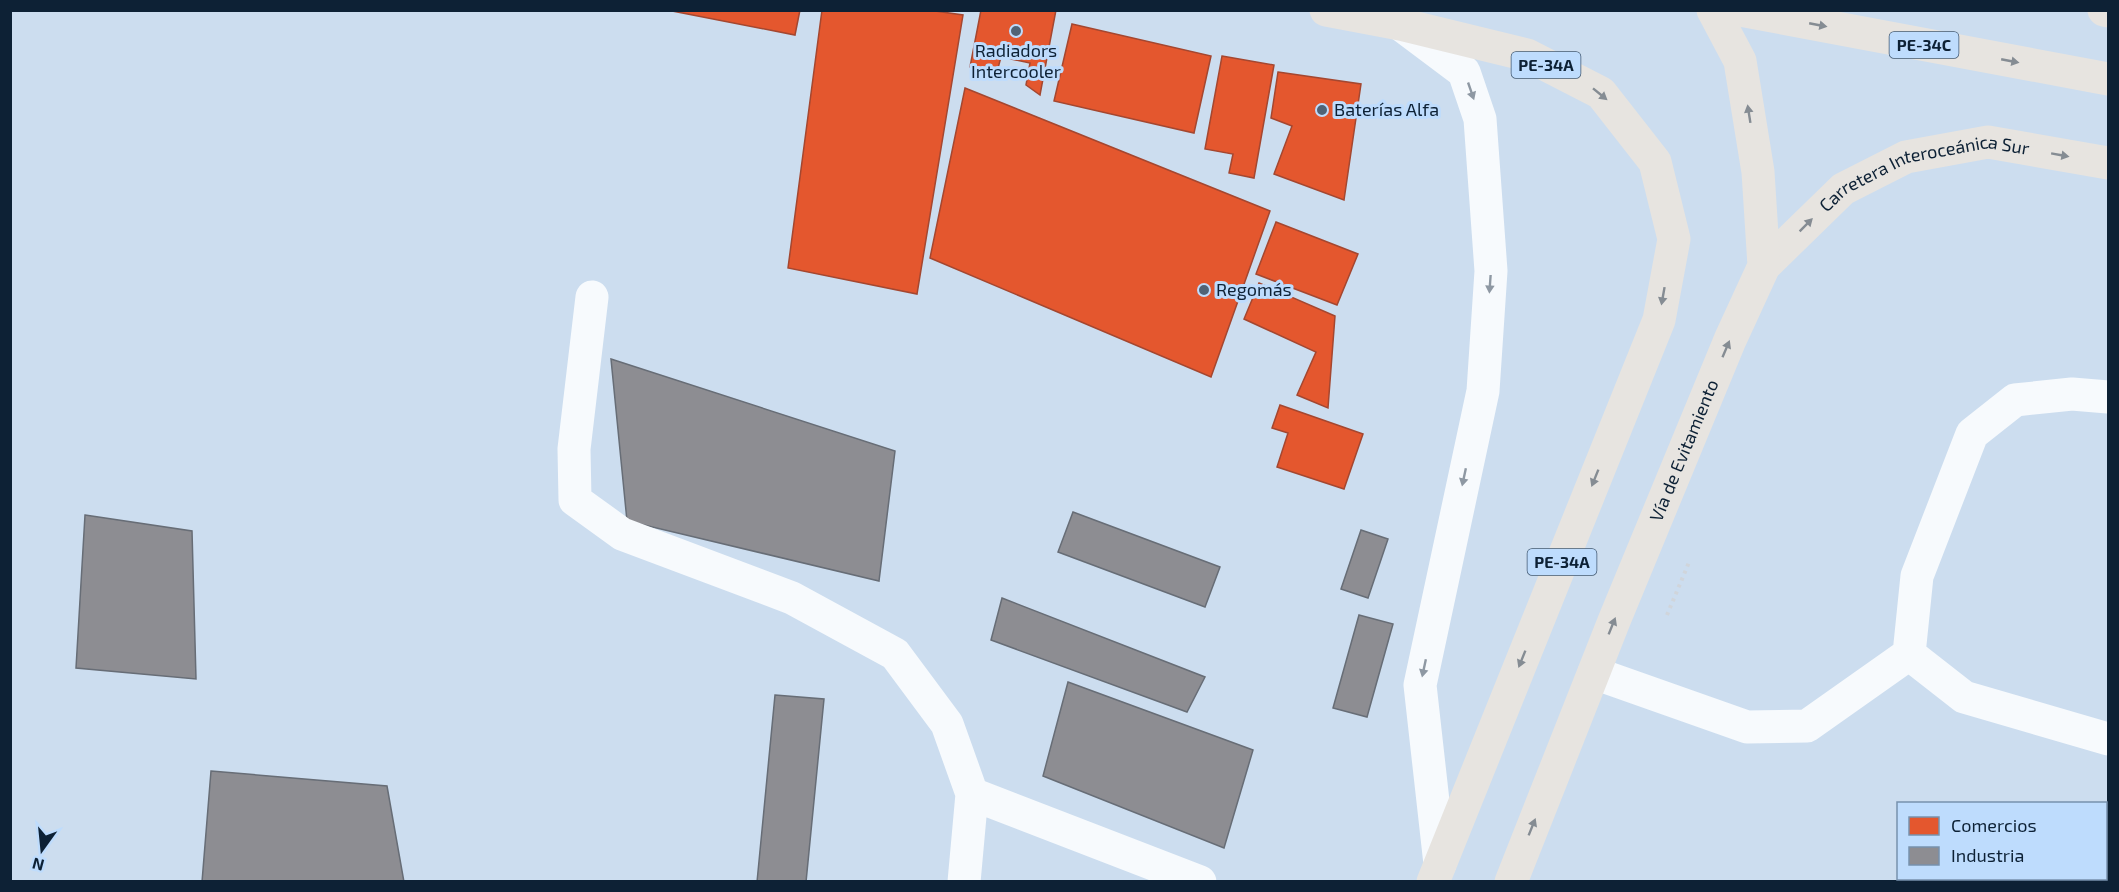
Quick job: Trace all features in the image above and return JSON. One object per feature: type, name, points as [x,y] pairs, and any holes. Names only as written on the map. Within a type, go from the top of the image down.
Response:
[{"type":"highway","name":"PE-34A","points":[[1326,10],[1400,24],[1527,55],[1601,93],[1655,162],[1674,238],[1659,320],[1436,873]]},
{"type":"highway","name":"Vía de Evitamiento","points":[[1511,882],[1730,340],[1764,266],[1758,172],[1740,61],[1713,10]]},
{"type":"highway","name":"PE-34C","points":[[1740,10],[2109,79]]},
{"type":"highway","points":[[2104,10],[2109,11]]},
{"type":"highway","name":"Carretera Interoceánica Sur","points":[[1764,266],[1843,189],[1906,157],[1988,142],[2109,163]]},
{"type":"street","points":[[1400,24],[1464,72],[1480,119],[1491,271],[1483,391],[1420,685],[1436,873]]},
{"type":"street","points":[[592,297],[574,449],[575,500],[622,534],[792,598],[895,654],[947,724],[972,794],[964,882]]},
{"type":"street","points":[[1594,673],[1747,727],[1807,726],[1909,654],[1917,576],[1972,435],[2015,400],[2072,394],[2109,397]]},
{"type":"street","points":[[1909,654],[1964,697],[2109,739]]},
{"type":"street","points":[[972,794],[1200,882]]},
{"type":"building: Comercios","points":[[667,10],[800,10],[795,35]]},
{"type":"building: Comercios","points":[[822,10],[928,10],[963,15],[917,294],[788,268]]},
{"type":"building: Comercios","points":[[981,10],[1056,10],[1040,95],[1026,85],[1030,63],[1001,57],[997,72],[970,67]]},
{"type":"building: Comercios","points":[[1072,24],[1211,56],[1194,133],[1054,101]]},
{"type":"building: Comercios","points":[[1222,56],[1274,65],[1254,178],[1229,173],[1233,154],[1205,149]]},
{"type":"building: Comercios","points":[[1278,72],[1361,84],[1344,200],[1274,174],[1292,126],[1271,118]]},
{"type":"building: Comercios","points":[[965,88],[1270,211],[1211,377],[930,258]]},
{"type":"building: Comercios","points":[[1276,222],[1358,254],[1337,305],[1256,274]]},
{"type":"building: Comercios","points":[[1259,283],[1335,316],[1328,408],[1297,395],[1316,352],[1244,319]]},
{"type":"building: Comercios","points":[[1280,405],[1363,434],[1344,489],[1277,467],[1288,433],[1272,428]]},
{"type":"building: Industria","points":[[611,359],[895,451],[879,581],[627,521]]},
{"type":"building: Industria","points":[[1073,512],[1220,567],[1205,607],[1058,552]]},
{"type":"building: Industria","points":[[85,515],[192,531],[196,679],[76,668]]},
{"type":"building: Industria","points":[[1361,530],[1388,539],[1368,598],[1341,589]]},
{"type":"building: Industria","points":[[1002,598],[1205,677],[1187,712],[991,640]]},
{"type":"building: Industria","points":[[1359,615],[1393,624],[1367,717],[1333,708]]},
{"type":"building: Industria","points":[[1068,682],[1253,750],[1224,848],[1043,776]]},
{"type":"building: Industria","points":[[775,695],[824,699],[806,882],[757,882]]},
{"type":"building: Industria","points":[[211,771],[387,786],[404,882],[202,882]]},
{"type":"place","name":"Radiadors Intercooler","points":[[1016,31]]},
{"type":"place","name":"Baterías Alfa","points":[[1322,110]]},
{"type":"place","name":"Regomás","points":[[1204,290]]}]
